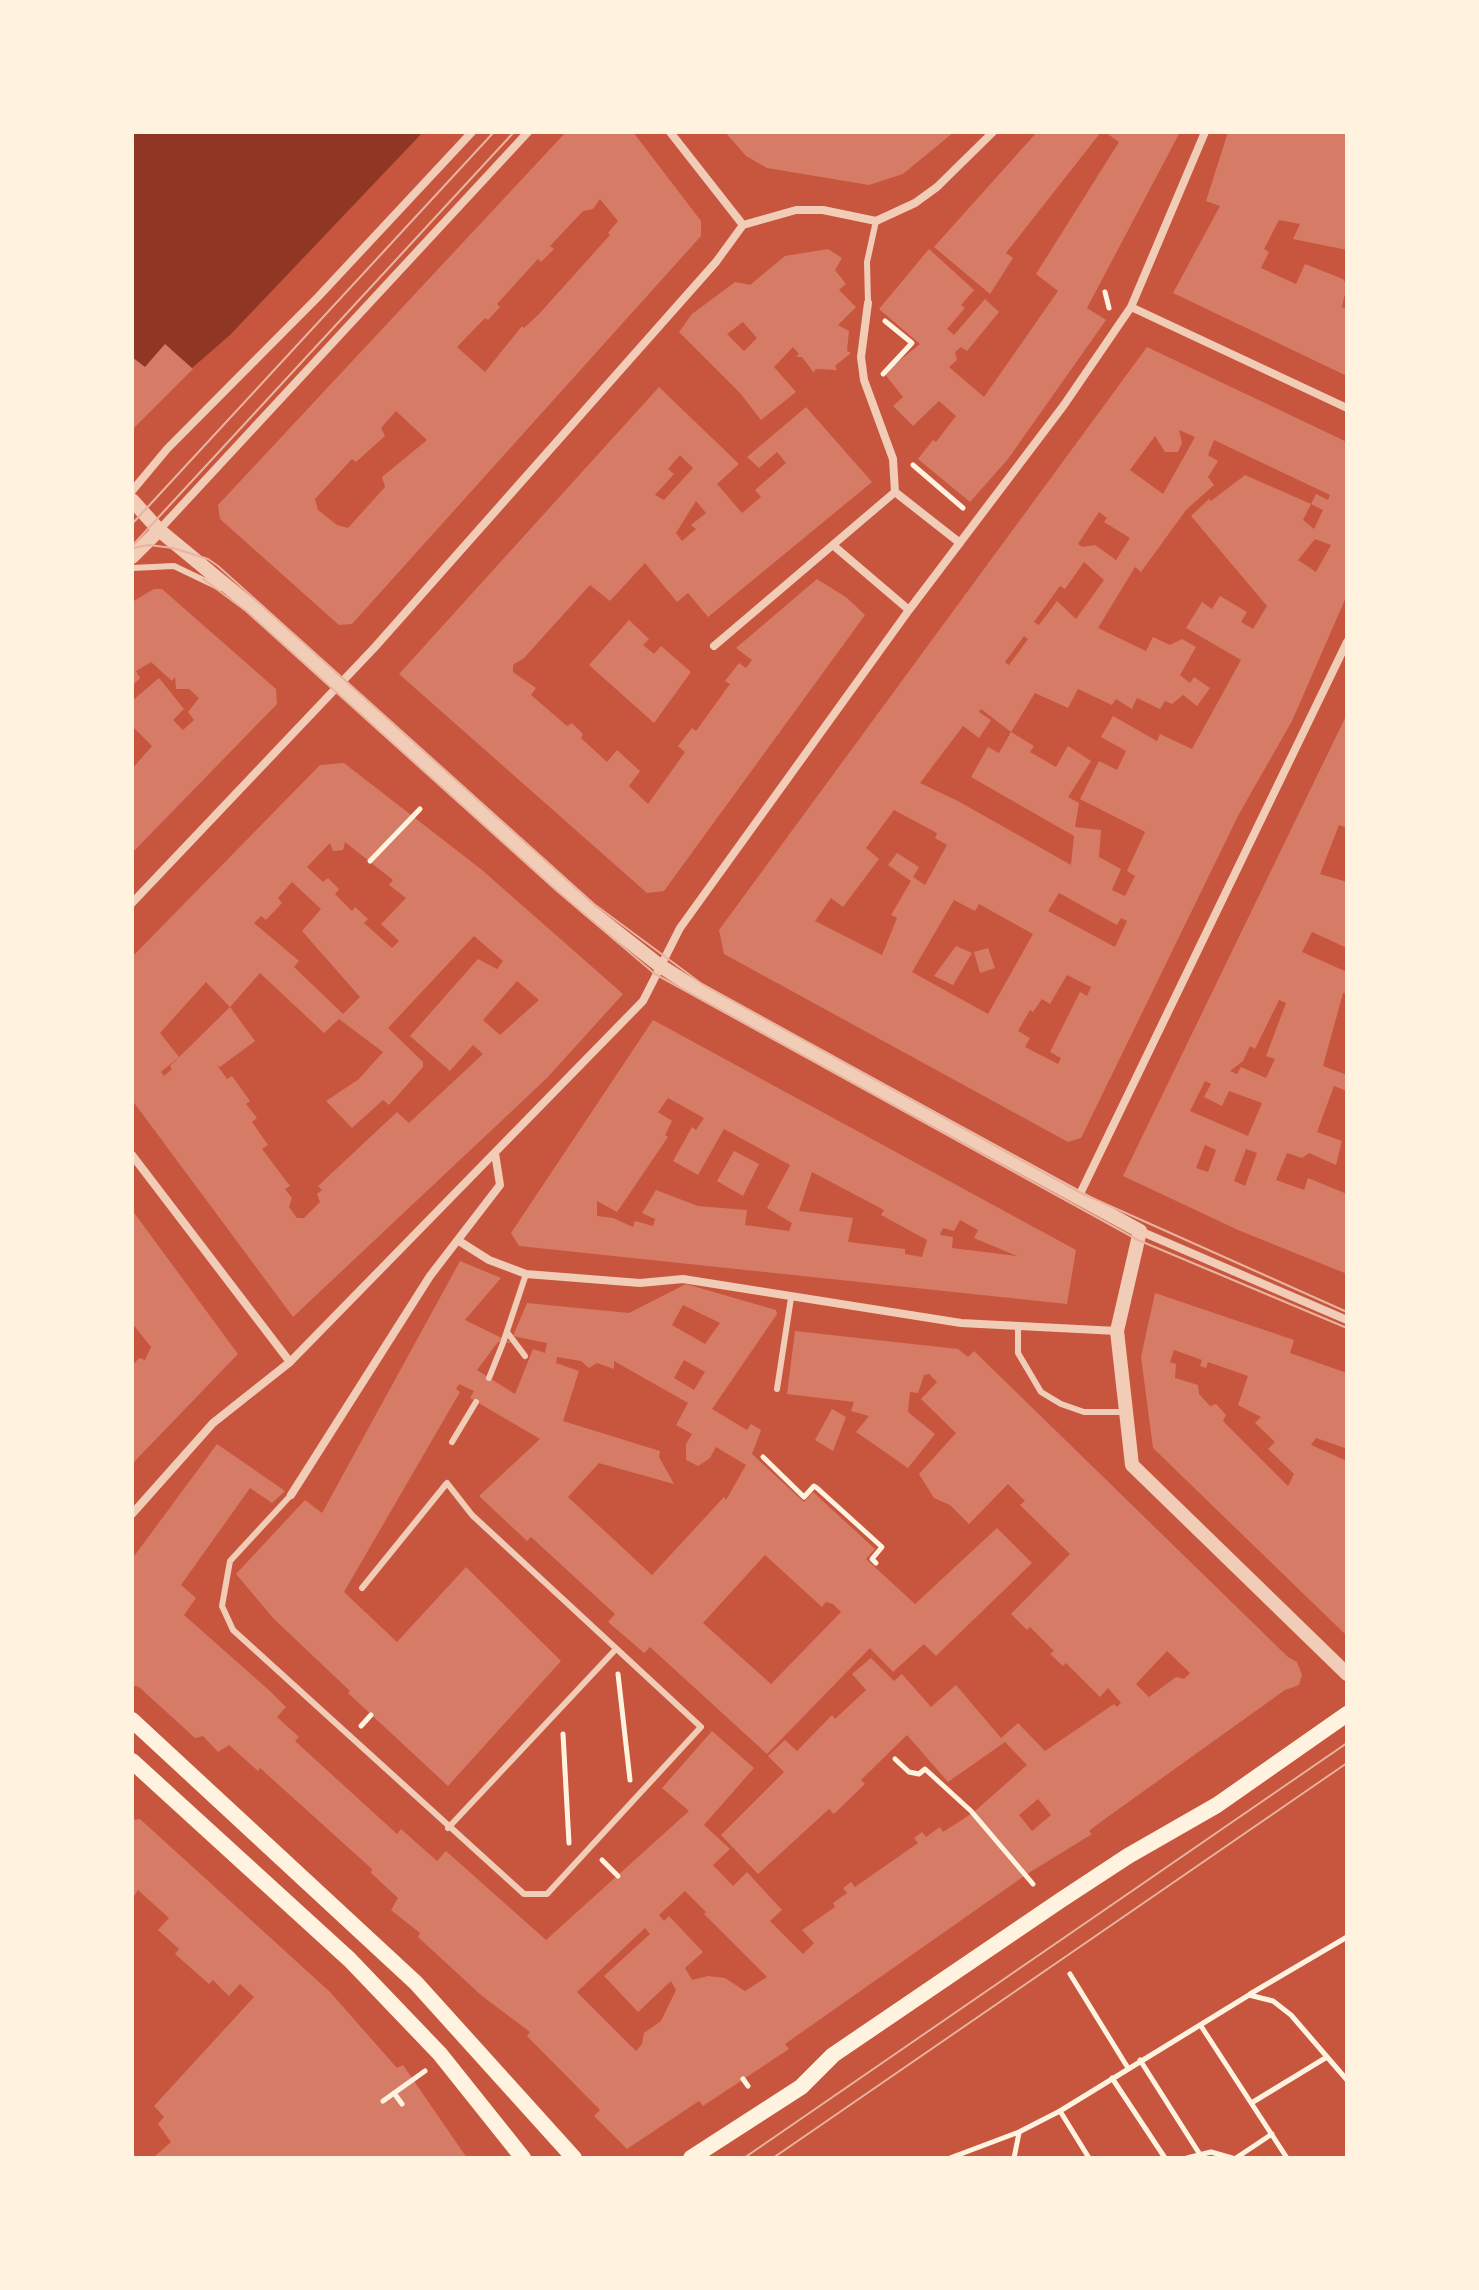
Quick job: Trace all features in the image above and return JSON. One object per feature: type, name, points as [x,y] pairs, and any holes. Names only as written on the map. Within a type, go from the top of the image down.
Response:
[{"type":"main road","points":[[696,2156],[801,2087],[833,2055],[1128,1856],[1217,1805],[1347,1714]]},
{"type":"main road","points":[[132,1720],[416,1983],[574,2158]]},
{"type":"main road","points":[[132,1761],[350,1960],[440,2054],[523,2158]]},
{"type":"street","points":[[132,491],[167,449],[318,297],[472,132]]},
{"type":"street","points":[[132,557],[528,132]]},
{"type":"street","points":[[670,132],[743,225]]},
{"type":"street","points":[[132,903],[340,684],[716,262],[743,225],[796,210],[823,210],[876,221],[915,203],[937,187],[993,132]]},
{"type":"street","points":[[132,1514],[213,1423],[290,1362],[638,1007],[680,928],[909,610],[1064,405],[1131,307],[1205,132]]},
{"type":"street","points":[[868,303],[861,357],[864,380],[893,459],[895,492],[960,543]]},
{"type":"street","points":[[1131,307],[1347,408]]},
{"type":"street","points":[[714,646],[895,492]]},
{"type":"street","points":[[132,500],[159,530],[340,684],[589,910],[659,965],[711,998],[1140,1231],[1347,1320]]},
{"type":"street","points":[[834,546],[909,610]]},
{"type":"street","points":[[1078,1198],[1347,642]]},
{"type":"street","points":[[291,1495],[430,1276],[500,1185],[495,1153]]},
{"type":"street","points":[[132,1155],[290,1362]]},
{"type":"street","points":[[1140,1231],[1117,1331],[1132,1465],[1347,1674]]},
{"type":"street","points":[[459,1241],[489,1260],[526,1274],[640,1283],[683,1279],[791,1298],[1018,1328],[1117,1331]]},
{"type":"lane","points":[[868,303],[867,262],[876,221]]},
{"type":"lane","points":[[132,568],[151,565],[184,569],[251,606]]},
{"type":"lane","points":[[489,1378],[526,1274]]},
{"type":"lane","points":[[777,1389],[791,1298]]},
{"type":"lane","points":[[1018,1328],[1018,1353],[1041,1392],[1061,1404],[1084,1412],[1126,1412]]},
{"type":"lane","points":[[507,1332],[525,1356]]},
{"type":"lane","points":[[452,1442],[476,1402]]},
{"type":"lane","points":[[291,1495],[230,1561],[222,1606],[233,1630],[524,1894],[547,1894],[701,1727],[472,1515],[447,1483],[362,1588]]},
{"type":"lane","points":[[448,1828],[616,1649]]},
{"type":"path","points":[[1105,292],[1111,316]]},
{"type":"path","points":[[882,318],[912,343],[882,372],[888,385]]},
{"type":"path","points":[[908,451],[914,465],[961,508],[968,510],[973,506]]},
{"type":"path","points":[[893,459],[914,465]]},
{"type":"path","points":[[370,861],[420,809]]},
{"type":"path","points":[[763,1457],[804,1497],[814,1486],[817,1488],[882,1547],[872,1559],[876,1563]]},
{"type":"path","points":[[616,1649],[632,1802]]},
{"type":"path","points":[[561,1708],[571,1868]]},
{"type":"path","points":[[363,1723],[371,1715]]},
{"type":"path","points":[[895,1759],[909,1772],[919,1774],[925,1769],[971,1811],[1033,1884]]},
{"type":"path","points":[[950,2158],[1019,2132],[1060,2111],[1347,1937]]},
{"type":"path","points":[[1070,1974],[1128,2068]]},
{"type":"path","points":[[1249,1995],[1282,2007],[1347,2080]]},
{"type":"path","points":[[1201,2026],[1287,2158]]},
{"type":"path","points":[[1253,2102],[1327,2057]]},
{"type":"path","points":[[1140,2060],[1199,2153]]},
{"type":"path","points":[[383,2101],[425,2071]]},
{"type":"path","points":[[1112,2078],[1165,2158]]},
{"type":"path","points":[[743,2079],[748,2086]]},
{"type":"path","points":[[394,2093],[402,2104]]},
{"type":"path","points":[[1060,2111],[1089,2158]]},
{"type":"path","points":[[1014,2158],[1019,2132]]},
{"type":"path","points":[[1187,2158],[1199,2153],[1224,2154],[1234,2158],[1272,2134]]},
{"type":"shaded area","points":[[132,132],[423,132],[230,335],[132,420]]},
{"type":"building","points":[[566,132],[633,132],[701,221],[701,236],[352,624],[339,625],[220,519],[218,505]],"holes":[[[600,199],[618,221],[608,233],[610,235],[539,314],[524,328],[522,326],[485,372],[457,347],[500,307],[497,304],[538,259],[541,262],[554,249],[550,246],[583,211],[593,209]],[[396,411],[427,440],[382,477],[385,487],[348,528],[337,525],[318,510],[315,499],[352,459],[356,462],[385,436],[381,428]]]},
{"type":"building","points":[[725,132],[954,132],[903,174],[869,185],[767,168],[746,156]]},
{"type":"building","points":[[1037,132],[1101,132],[1006,253],[1013,258],[990,294],[934,247]]},
{"type":"building","points":[[1105,132],[1180,132],[1087,308],[1106,320],[1008,459],[970,502],[918,459],[956,416],[939,401],[913,426],[893,406],[903,397],[884,373],[920,344],[879,309],[929,249],[974,290],[961,305],[965,308],[947,329],[954,335],[985,299],[999,312],[967,351],[961,347],[955,352],[957,360],[949,367],[984,397],[1058,291],[1036,274],[1119,142]]},
{"type":"building","points":[[1228,132],[1347,132],[1347,250],[1293,239],[1300,224],[1279,220],[1264,249],[1269,252],[1261,268],[1296,284],[1305,264],[1343,279],[1347,285],[1342,307],[1347,309],[1347,376],[1173,293],[1220,206],[1206,201]]},
{"type":"building","points":[[828,249],[842,258],[835,270],[846,284],[839,290],[856,307],[838,325],[849,331],[847,351],[851,353],[835,366],[837,370],[815,369],[814,373],[802,357],[796,357],[799,354],[793,347],[774,367],[796,392],[761,420],[740,393],[679,332],[692,314],[735,282],[750,285],[785,256]],"holes":[[[743,322],[757,338],[744,351],[727,334]]]},
{"type":"building","points":[[165,344],[193,369],[132,430],[132,357],[145,367]]},
{"type":"building","points":[[1147,347],[1347,442],[1347,595],[1292,721],[1239,814],[1081,1138],[1068,1142],[724,954],[719,930]],"holes":[[[1179,430],[1195,437],[1163,494],[1130,470],[1155,436],[1165,452],[1178,452],[1182,443]],[[1214,440],[1330,495],[1328,500],[1316,494],[1311,504],[1245,475],[1211,501],[1209,499],[1191,516],[1267,606],[1253,629],[1241,622],[1247,612],[1220,596],[1212,609],[1202,602],[1186,628],[1241,660],[1192,749],[1160,734],[1157,741],[1113,716],[1101,737],[1126,751],[1117,770],[1099,761],[1080,799],[1145,832],[1127,871],[1135,876],[1125,896],[1112,890],[1121,869],[1099,857],[1101,830],[1075,827],[1079,803],[1068,797],[1091,761],[1068,746],[1056,767],[1030,752],[1034,746],[1011,732],[1035,693],[1068,708],[1078,689],[1112,705],[1116,699],[1132,709],[1137,698],[1160,709],[1165,701],[1172,704],[1183,695],[1197,706],[1210,688],[1194,677],[1190,683],[1180,675],[1196,647],[1182,639],[1170,645],[1153,637],[1146,651],[1098,628],[1135,567],[1141,572],[1186,510],[1214,485],[1208,477],[1218,461],[1208,455]],[[1311,504],[1323,510],[1314,529],[1303,520]],[[1099,512],[1107,518],[1104,522],[1130,538],[1116,560],[1095,545],[1082,547],[1078,544]],[[1315,539],[1331,545],[1316,572],[1298,560]],[[1084,562],[1104,580],[1076,619],[1057,601],[1039,625],[1034,622],[1060,586],[1065,589]],[[1024,636],[1028,639],[1009,665],[1005,662]],[[981,709],[1011,732],[999,753],[988,747],[971,777],[1074,836],[1071,865],[920,783],[963,726],[979,738],[991,720],[979,712]],[[894,810],[937,833],[935,838],[947,845],[925,885],[913,877],[919,867],[897,853],[888,865],[911,881],[891,915],[897,918],[882,955],[815,921],[831,898],[843,907],[879,859],[866,848]],[[1059,893],[1117,925],[1121,918],[1127,921],[1115,947],[1048,911]],[[954,900],[975,911],[979,904],[1033,934],[988,1014],[912,972]],[[1067,975],[1091,987],[1087,996],[1080,992],[1050,1052],[1061,1058],[1058,1064],[1025,1047],[1030,1038],[1018,1031],[1030,1010],[1033,1012],[1042,999],[1050,1004]]]},
{"type":"building","points":[[659,387],[739,464],[717,484],[742,513],[761,497],[755,490],[786,463],[777,452],[759,468],[747,457],[806,407],[872,482],[708,617],[688,593],[677,602],[645,563],[610,601],[590,585],[524,658],[513,665],[513,672],[536,688],[531,695],[567,726],[572,723],[583,734],[581,738],[607,762],[617,750],[640,771],[629,786],[648,804],[685,752],[678,746],[692,728],[696,731],[730,684],[725,681],[739,663],[746,668],[752,660],[736,648],[817,579],[847,598],[865,615],[664,891],[647,893],[399,674]],"holes":[[[680,455],[693,468],[664,500],[655,495],[674,474],[668,469]],[[696,501],[706,513],[691,525],[696,529],[682,541],[676,533]]]},
{"type":"building","points":[[154,589],[162,589],[276,689],[277,704],[132,853],[132,769],[152,746],[132,726],[132,701],[159,678],[184,709],[173,720],[183,730],[194,720],[188,712],[199,698],[189,689],[176,689],[175,677],[172,681],[151,662],[136,671],[140,678],[132,686],[132,602]]},
{"type":"building","points":[[629,620],[649,639],[643,645],[654,654],[661,646],[691,672],[654,723],[589,665]]},
{"type":"building","points":[[1347,714],[1347,828],[1339,825],[1320,874],[1347,882],[1347,948],[1312,932],[1302,952],[1347,972],[1347,994],[1343,993],[1323,1066],[1347,1075],[1347,1091],[1334,1086],[1317,1132],[1342,1141],[1336,1165],[1309,1153],[1302,1158],[1287,1153],[1276,1180],[1304,1190],[1308,1178],[1347,1194],[1347,1274],[1238,1230],[1123,1176]],"holes":[[[1279,1000],[1286,1003],[1266,1056],[1275,1059],[1266,1078],[1241,1067],[1237,1074],[1230,1071],[1243,1061],[1250,1046],[1255,1049]],[[1205,1081],[1211,1084],[1204,1097],[1222,1106],[1229,1091],[1262,1103],[1248,1136],[1190,1111]],[[1205,1145],[1216,1150],[1208,1172],[1196,1168]],[[1246,1149],[1257,1153],[1245,1186],[1234,1181]]]},
{"type":"building","points":[[344,763],[482,870],[623,994],[547,1078],[293,1317],[132,1100],[132,957],[320,765]],"holes":[[[345,842],[393,880],[389,885],[406,898],[381,924],[399,941],[392,948],[364,923],[368,919],[355,907],[352,911],[335,894],[339,889],[328,878],[323,882],[307,867],[330,843],[333,851],[343,850]],[[292,882],[321,909],[302,931],[360,997],[343,1014],[294,967],[299,961],[254,923],[261,916],[266,920],[282,903],[278,898]],[[474,936],[503,961],[497,969],[478,959],[410,1036],[450,1071],[473,1045],[483,1054],[409,1123],[397,1112],[318,1186],[322,1190],[317,1194],[320,1202],[304,1218],[297,1218],[289,1207],[292,1198],[285,1189],[290,1186],[262,1149],[268,1145],[252,1122],[257,1118],[246,1104],[250,1101],[232,1076],[227,1079],[217,1065],[220,1067],[255,1041],[230,1007],[260,973],[324,1033],[339,1019],[383,1052],[359,1079],[326,1101],[352,1128],[383,1100],[389,1105],[423,1067],[423,1062],[388,1028]],[[517,981],[539,1000],[500,1035],[483,1020]],[[206,982],[230,1007],[170,1066],[172,1069],[164,1076],[161,1072],[179,1057],[160,1033]]]},
{"type":"building","points":[[956,946],[972,953],[953,985],[934,976]]},
{"type":"building","points":[[988,948],[995,968],[980,973],[974,952]]},
{"type":"building","points":[[653,1020],[1076,1250],[1067,1304],[519,1246],[511,1233]],"holes":[[[668,1098],[704,1118],[696,1130],[692,1127],[673,1161],[698,1175],[724,1129],[790,1165],[767,1208],[792,1223],[789,1231],[745,1225],[747,1210],[698,1206],[656,1190],[642,1213],[655,1219],[653,1226],[635,1221],[633,1227],[613,1218],[597,1216],[597,1201],[617,1212],[668,1137],[665,1135],[672,1121],[658,1112]],[[812,1172],[884,1210],[881,1215],[927,1240],[922,1257],[905,1254],[905,1249],[848,1242],[853,1218],[799,1211]],[[960,1220],[978,1230],[974,1238],[1017,1256],[952,1248],[953,1237],[940,1235],[943,1228],[954,1231]]]},
{"type":"building","points":[[734,1151],[759,1164],[743,1196],[717,1181]]},
{"type":"building","points":[[132,1210],[238,1354],[132,1464],[132,1366],[139,1358],[145,1360],[151,1347],[132,1323]]},
{"type":"building","points":[[460,1261],[501,1278],[465,1320],[512,1343],[498,1342],[477,1370],[515,1394],[533,1349],[545,1353],[547,1343],[513,1336],[527,1303],[629,1313],[686,1284],[776,1310],[777,1314],[712,1409],[747,1430],[751,1424],[761,1430],[752,1454],[804,1502],[813,1492],[875,1549],[866,1559],[915,1604],[997,1528],[1032,1563],[936,1656],[924,1644],[893,1672],[870,1648],[767,1754],[650,1647],[644,1653],[608,1622],[615,1614],[531,1537],[527,1541],[479,1496],[540,1439],[470,1398],[474,1391],[459,1384],[456,1389],[460,1392],[344,1592],[397,1642],[466,1567],[561,1661],[448,1786],[274,1619],[236,1574],[305,1500],[322,1513]],"holes":[[[683,1305],[720,1323],[705,1344],[672,1325]],[[557,1357],[581,1361],[589,1368],[597,1363],[614,1369],[614,1361],[688,1403],[676,1425],[692,1434],[686,1444],[686,1460],[698,1466],[710,1458],[716,1447],[746,1465],[726,1500],[724,1497],[652,1575],[568,1497],[599,1463],[674,1484],[659,1457],[660,1451],[563,1421],[579,1371],[556,1363]],[[684,1360],[705,1372],[694,1390],[674,1378]],[[765,1555],[822,1607],[826,1602],[841,1612],[771,1684],[703,1623]]]},
{"type":"building","points":[[1155,1293],[1294,1340],[1290,1353],[1347,1373],[1347,1445],[1345,1448],[1316,1438],[1311,1445],[1347,1461],[1347,1636],[1153,1448],[1141,1357]],"holes":[[[1174,1350],[1202,1360],[1200,1366],[1206,1368],[1208,1362],[1248,1376],[1238,1405],[1261,1417],[1255,1423],[1275,1442],[1268,1449],[1294,1474],[1288,1486],[1223,1421],[1226,1415],[1216,1404],[1210,1406],[1199,1394],[1198,1385],[1175,1378],[1176,1364],[1170,1362]]]},
{"type":"building","points":[[795,1331],[958,1349],[968,1357],[974,1351],[1288,1657],[1297,1662],[1302,1675],[1299,1685],[1285,1690],[1102,1821],[1089,1831],[1092,1834],[1027,1874],[785,2044],[789,2049],[703,2106],[699,2101],[627,2149],[594,2116],[600,2110],[527,2036],[530,2032],[482,1996],[418,1937],[420,1933],[391,1910],[398,1898],[371,1873],[372,1869],[260,1768],[258,1771],[229,1745],[218,1752],[203,1736],[195,1738],[139,1687],[132,1685],[132,1559],[217,1444],[285,1491],[272,1503],[250,1488],[181,1585],[196,1598],[184,1615],[286,1707],[277,1717],[299,1737],[295,1741],[397,1834],[401,1829],[437,1861],[446,1851],[546,1940],[689,1811],[662,1788],[712,1731],[754,1768],[704,1825],[730,1849],[713,1865],[733,1886],[747,1872],[782,1910],[770,1921],[803,1954],[814,1943],[802,1930],[835,1907],[833,1903],[847,1893],[843,1888],[851,1882],[855,1887],[918,1843],[914,1838],[922,1832],[926,1837],[940,1827],[943,1832],[974,1812],[1027,1765],[1005,1742],[948,1782],[907,1735],[861,1780],[865,1784],[834,1814],[829,1809],[758,1874],[721,1835],[784,1772],[768,1756],[785,1740],[797,1751],[832,1715],[835,1719],[866,1690],[852,1674],[871,1658],[894,1681],[902,1674],[931,1707],[956,1685],[1001,1738],[1018,1723],[1045,1751],[1114,1704],[1117,1707],[1121,1703],[1108,1688],[1100,1697],[1066,1663],[1063,1666],[1050,1654],[1054,1651],[1030,1627],[1027,1630],[1011,1614],[1070,1554],[1020,1505],[1025,1501],[1008,1484],[969,1524],[950,1505],[934,1498],[919,1474],[956,1433],[921,1399],[937,1382],[929,1374],[924,1375],[918,1393],[910,1392],[908,1412],[935,1434],[908,1468],[856,1432],[869,1416],[851,1411],[854,1402],[787,1394]],"holes":[[[1167,1651],[1190,1673],[1184,1679],[1176,1677],[1149,1697],[1136,1684]],[[1038,1799],[1051,1815],[1032,1831],[1019,1815]],[[685,1891],[767,1977],[745,1991],[725,1978],[708,1976],[692,1980],[685,1968],[703,1952],[669,1916],[664,1921],[659,1915]],[[645,1928],[650,1934],[604,1976],[638,2012],[671,1981],[676,1990],[661,2021],[644,2033],[642,2044],[636,2051],[577,1992]]]},
{"type":"building","points":[[832,1409],[846,1417],[833,1451],[815,1440]]},
{"type":"building","points":[[140,1819],[330,1992],[397,2068],[403,2065],[467,2158],[153,2158],[171,2142],[158,2124],[164,2117],[154,2106],[254,1997],[240,1984],[229,1996],[213,1980],[209,1984],[175,1954],[179,1949],[158,1930],[169,1918],[138,1890],[132,1899],[132,1820]]},
{"type":"tram line","points":[[132,524],[494,132]]},
{"type":"tram line","points":[[132,546],[514,132]]},
{"type":"tram line","points":[[132,548],[149,545],[173,548],[208,559],[218,566],[594,904],[702,984],[1081,1193],[1347,1312]]},
{"type":"tram line","points":[[203,579],[246,611],[557,891],[655,974],[1138,1240],[1347,1328]]},
{"type":"tram line","points":[[744,2158],[1347,1743]]},
{"type":"tram line","points":[[773,2158],[1347,1763]]}]
